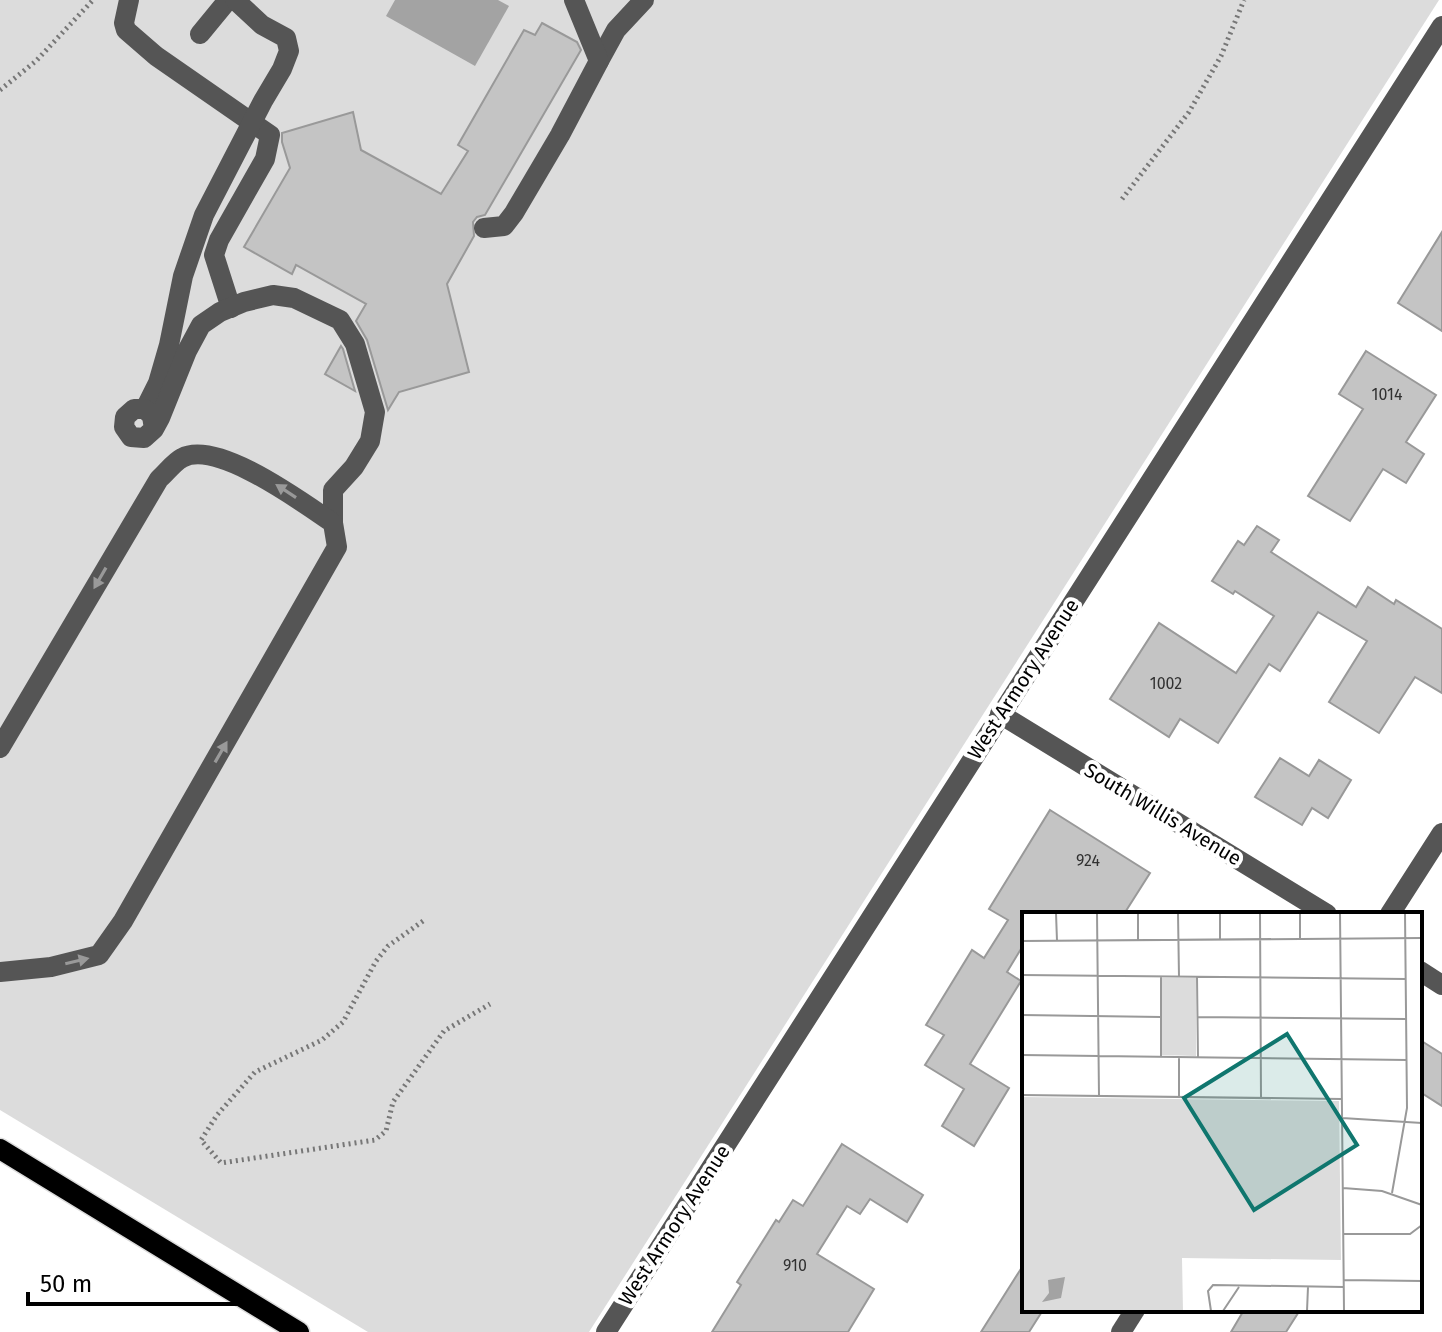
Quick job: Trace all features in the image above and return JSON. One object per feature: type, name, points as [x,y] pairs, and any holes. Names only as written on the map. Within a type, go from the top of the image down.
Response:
[{"type":"main road","points":[[0,1149],[299,1332]]},
{"type":"street","points":[[129,0],[124,23],[126,30],[156,56],[270,135],[265,159],[219,240],[214,255],[231,308]]},
{"type":"street","points":[[200,34],[228,0]]},
{"type":"street","points":[[145,409],[158,383],[183,276],[204,215],[289,51],[286,38],[262,25],[235,0]]},
{"type":"street","points":[[574,0],[599,61]]},
{"type":"street","points":[[484,228],[504,226],[514,213],[616,30],[644,0]]},
{"type":"street","name":"West Armory Avenue","points":[[606,1332],[1442,26]]},
{"type":"street","points":[[0,972],[51,967],[99,955],[123,921],[337,547],[333,490],[354,467],[370,441],[375,412],[355,344],[340,320],[294,298],[273,295],[231,308],[201,325],[154,429],[144,438],[131,437],[124,427],[125,417],[134,409],[145,409],[152,416],[154,429]]},
{"type":"street","points":[[0,748],[159,479],[183,457],[210,453],[279,486],[333,523]]},
{"type":"street","name":"South Willis Avenue","points":[[1000,714],[1324,912]]},
{"type":"street","points":[[1391,912],[1442,833]]},
{"type":"street","points":[[1422,972],[1442,985]]},
{"type":"street","points":[[1121,1332],[1134,1312]]},
{"type":"path","points":[[0,90],[36,61],[93,0]]},
{"type":"path","points":[[1122,199],[1189,112],[1221,56],[1244,0]]},
{"type":"path","points":[[423,921],[388,946],[376,961],[343,1022],[322,1040],[255,1072],[217,1115],[201,1140],[221,1163],[375,1140],[386,1131],[393,1102],[444,1031],[490,1004]]},
{"type":"shaded area","points":[[0,0],[1439,0],[589,1332],[368,1332],[0,1110]]},
{"type":"shaded area","points":[[395,0],[498,0],[509,6],[475,66],[386,16]]},
{"type":"building","points":[[542,23],[577,42],[581,50],[485,215],[473,222],[474,236],[447,284],[469,372],[399,392],[388,410],[367,340],[356,321],[366,304],[296,265],[292,274],[244,247],[290,168],[282,133],[353,112],[361,150],[441,194],[468,151],[458,145],[524,30],[535,35]]},
{"type":"building","points":[[1442,232],[1442,331],[1398,303]]},
{"type":"building","points":[[341,346],[343,349],[355,391],[325,374]]},
{"type":"building","points":[[1366,351],[1436,395],[1406,442],[1424,454],[1406,483],[1383,469],[1350,521],[1308,496],[1363,409],[1339,394]]},
{"type":"building","points":[[1257,526],[1279,540],[1271,552],[1356,607],[1368,587],[1394,604],[1396,600],[1442,629],[1442,693],[1415,677],[1379,733],[1329,702],[1367,641],[1318,612],[1280,671],[1269,664],[1218,743],[1180,719],[1169,737],[1110,699],[1159,623],[1236,673],[1274,616],[1235,591],[1233,594],[1212,581],[1238,541],[1244,545]]},
{"type":"building","points":[[1280,758],[1309,776],[1319,760],[1351,780],[1328,818],[1312,808],[1302,825],[1255,797]]},
{"type":"building","points":[[1050,810],[1150,873],[1125,912],[1022,912],[1022,947],[1007,972],[1021,981],[970,1064],[1009,1088],[974,1146],[942,1126],[964,1089],[925,1065],[944,1035],[926,1025],[972,950],[984,958],[1008,920],[989,909]]},
{"type":"building","points":[[1422,1041],[1442,1054],[1442,1106],[1422,1093]]},
{"type":"building","points":[[842,1144],[923,1195],[907,1222],[870,1199],[860,1214],[847,1206],[817,1254],[874,1289],[848,1332],[712,1332],[741,1285],[737,1282],[776,1220],[779,1222],[793,1200],[803,1206]]},
{"type":"building","points":[[1022,1267],[1022,1312],[1042,1312],[1029,1332],[981,1332]]},
{"type":"building","points":[[1243,1312],[1299,1312],[1286,1332],[1231,1332]]}]
